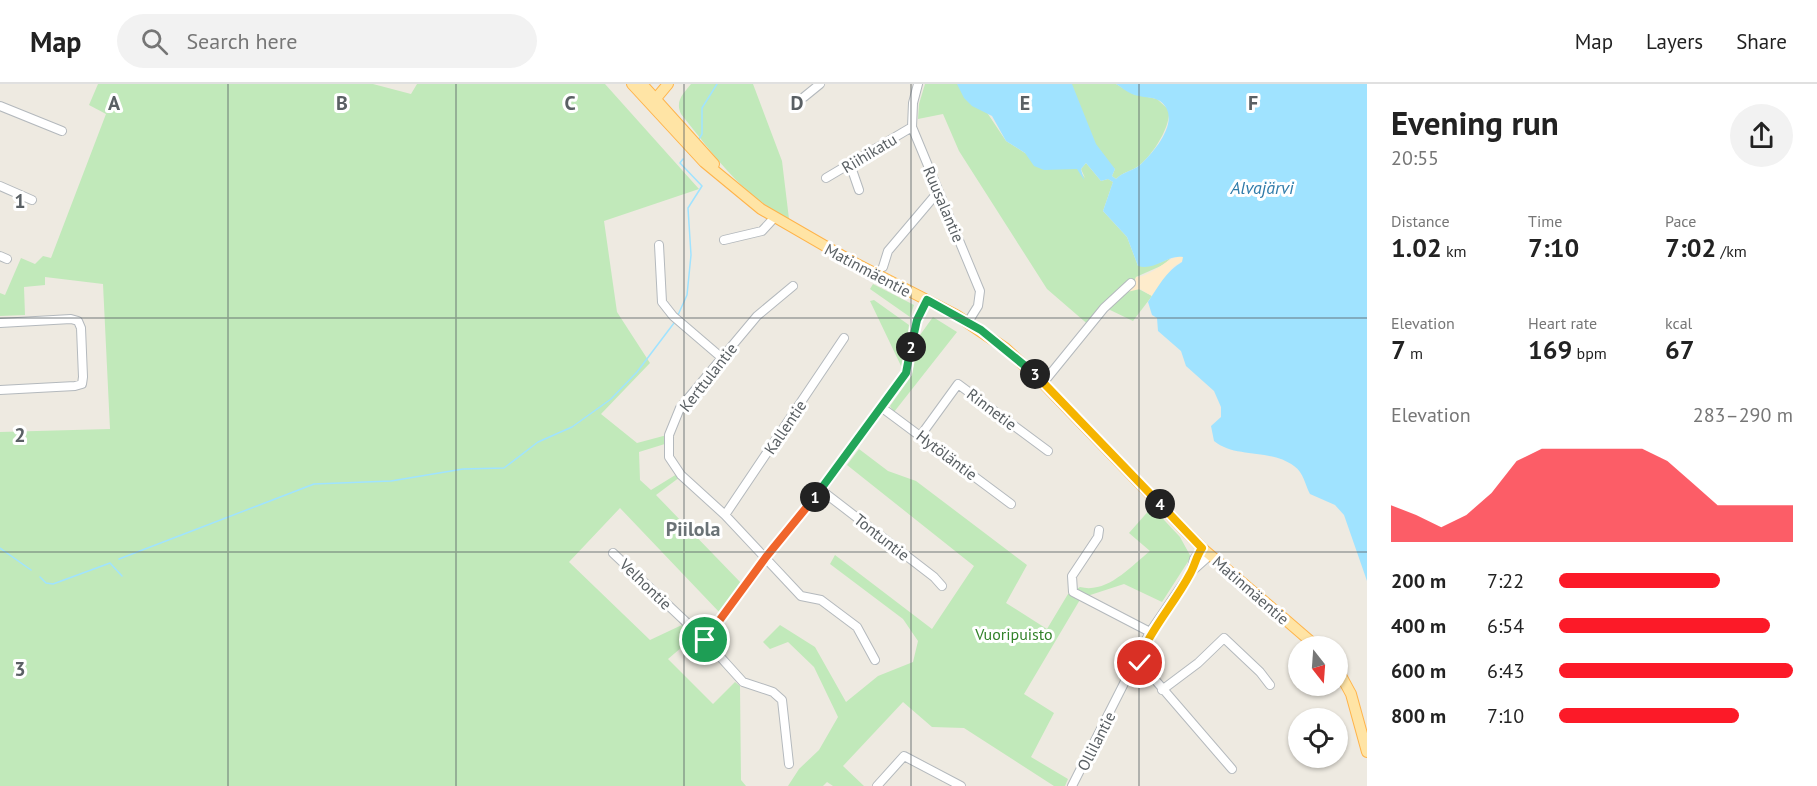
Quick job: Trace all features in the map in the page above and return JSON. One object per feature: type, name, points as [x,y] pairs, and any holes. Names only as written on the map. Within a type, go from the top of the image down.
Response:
[{"type":"main road","name":"Matinmäentie","points":[[632,84],[649,93],[734,187],[774,218],[969,322],[1005,348],[1043,383],[1206,552],[1304,636]]},
{"type":"main road","points":[[649,93],[668,84]]},
{"type":"main road","points":[[1348,688],[1367,752]]},
{"type":"street","points":[[804,96],[820,84]]},
{"type":"street","name":"Ruusalantie","points":[[918,84],[913,103],[912,127],[980,291],[978,306],[969,322]]},
{"type":"street","points":[[0,106],[62,131]]},
{"type":"street","name":"Riihikatu","points":[[826,178],[912,127]]},
{"type":"street","points":[[850,164],[859,190]]},
{"type":"street","points":[[0,186],[32,200]]},
{"type":"street","points":[[883,267],[888,251],[938,192]]},
{"type":"street","points":[[724,240],[762,231],[774,218]]},
{"type":"street","points":[[659,245],[662,302],[673,316],[722,358]]},
{"type":"street","points":[[1043,383],[1109,303],[1131,283]]},
{"type":"street","name":"Kerttulantie","points":[[793,286],[757,316],[680,408],[669,435],[669,457],[681,475],[725,515],[801,596],[821,600],[857,627],[875,660]]},
{"type":"street","points":[[705,640],[766,557],[821,490],[906,373],[917,320],[927,300]]},
{"type":"street","points":[[0,323],[71,319],[78,321],[81,328],[83,377],[82,384],[75,386],[0,390]]},
{"type":"street","name":"Kallentie","points":[[725,515],[844,338]]},
{"type":"street","name":"Rinnetie","points":[[921,435],[958,384],[1047,450]]},
{"type":"street","name":"Hytöläntie","points":[[881,407],[1011,504]]},
{"type":"street","name":"Tontuntie","points":[[821,490],[934,577],[942,586]]},
{"type":"street","points":[[1100,530],[1098,537],[1072,576],[1073,592],[1150,632]]},
{"type":"street","name":"Ollilantie","points":[[1072,786],[1138,660],[1150,632],[1191,572],[1194,560],[1206,552]]},
{"type":"street","name":"Velhontie","points":[[613,553],[705,640],[743,682],[773,692],[782,700],[789,764]]},
{"type":"street","points":[[1162,690],[1198,663],[1224,638],[1260,672],[1270,685]]},
{"type":"street","points":[[1138,660],[1232,769]]},
{"type":"street","points":[[877,786],[904,756],[961,786]]},
{"type":"green space","points":[[98,84],[373,84],[411,94],[417,84],[605,84],[699,189],[604,221],[617,312],[650,363],[601,414],[637,443],[667,435],[668,443],[639,452],[640,480],[651,490],[677,474],[680,477],[656,495],[743,585],[721,614],[620,508],[569,562],[650,640],[684,624],[695,636],[668,659],[713,704],[735,682],[740,686],[741,780],[746,786],[0,786],[0,432],[110,429],[103,284],[45,277],[45,285],[24,287],[25,315],[0,316],[0,293],[5,295],[21,258],[35,264],[43,256],[51,258],[106,114],[89,105]]},
{"type":"green space","points":[[691,84],[753,84],[782,161],[789,219],[742,186],[681,114],[679,101]]},
{"type":"green space","points":[[925,84],[968,84],[1006,141],[1025,153],[1077,167],[1085,178],[1081,169],[1086,163],[1101,181],[1108,179],[1113,182],[1103,211],[1127,237],[1138,266],[1159,263],[1171,258],[1163,265],[1136,277],[1133,286],[1152,296],[1133,321],[1108,309],[1091,327],[1047,289],[959,151],[943,114],[918,119],[919,104]]},
{"type":"green space","points":[[1071,84],[1116,84],[1133,94],[1157,99],[1169,110],[1167,125],[1163,133],[1154,149],[1142,163],[1116,179],[1112,176],[1115,169],[1104,162],[1070,93]]},
{"type":"green space","points":[[873,284],[914,305],[910,317],[870,289]]},
{"type":"green space","points":[[874,300],[909,325],[902,368],[870,301]]},
{"type":"green space","points":[[933,317],[957,332],[894,412],[890,406],[912,375],[920,335]]},
{"type":"green space","name":"Vuoripuisto","points":[[859,449],[888,471],[916,481],[1027,565],[1006,603],[1047,629],[1068,594],[1080,587],[1100,587],[1109,583],[1150,551],[1129,533],[1152,507],[1180,537],[1191,557],[1162,602],[1124,584],[1081,598],[1024,694],[1054,713],[1031,757],[1068,779],[1065,786],[1054,786],[964,728],[932,727],[903,702],[843,766],[864,786],[833,786],[827,782],[823,786],[788,786],[799,769],[819,750],[838,717],[814,667],[788,642],[770,649],[763,642],[780,625],[815,647],[846,702],[878,676],[913,662],[918,641],[903,619],[830,564],[835,555],[932,629],[974,566],[847,465]]},
{"type":"sand","points":[[1182,256],[1184,260],[1173,267],[1152,296],[1140,289],[1127,292],[1133,286],[1136,277],[1148,274],[1170,260]]},
{"type":"water","name":"Alvajärvi","points":[[957,84],[1072,84],[1096,144],[1115,169],[1112,176],[1116,179],[1140,165],[1153,151],[1164,134],[1169,116],[1160,101],[1132,94],[1116,84],[1367,84],[1367,581],[1344,515],[1335,505],[1310,494],[1302,476],[1294,466],[1274,457],[1232,450],[1214,441],[1211,426],[1221,417],[1221,407],[1214,391],[1186,366],[1181,351],[1158,331],[1157,318],[1152,315],[1148,302],[1167,275],[1182,262],[1183,257],[1172,258],[1150,266],[1138,266],[1127,237],[1103,211],[1113,182],[1108,179],[1101,181],[1086,163],[1081,169],[1084,180],[1077,169],[1044,170],[1034,166],[1025,153],[1006,141],[992,116],[972,106],[964,98]]},
{"type":"waterway","points":[[699,139],[702,134],[702,108],[717,84]]},
{"type":"waterway","points":[[678,315],[687,295],[691,255],[688,208],[702,186],[680,163],[683,159]]},
{"type":"waterway","points":[[119,559],[314,484],[391,481],[463,469],[504,468],[538,442],[572,427],[611,399],[637,372],[674,323]]},
{"type":"waterway","points":[[0,548],[31,570]]},
{"type":"waterway","points":[[40,577],[46,583],[53,584],[110,563],[122,576]]},
{"type":"district","name":"Piilola","points":[[693,529]]},
{"type":"route","points":[[705,640],[766,557],[821,490],[906,373],[913,333],[927,300],[969,322],[1024,364],[1124,470],[1202,548],[1194,560],[1191,572],[1150,632],[1138,660],[1140,663]]}]
